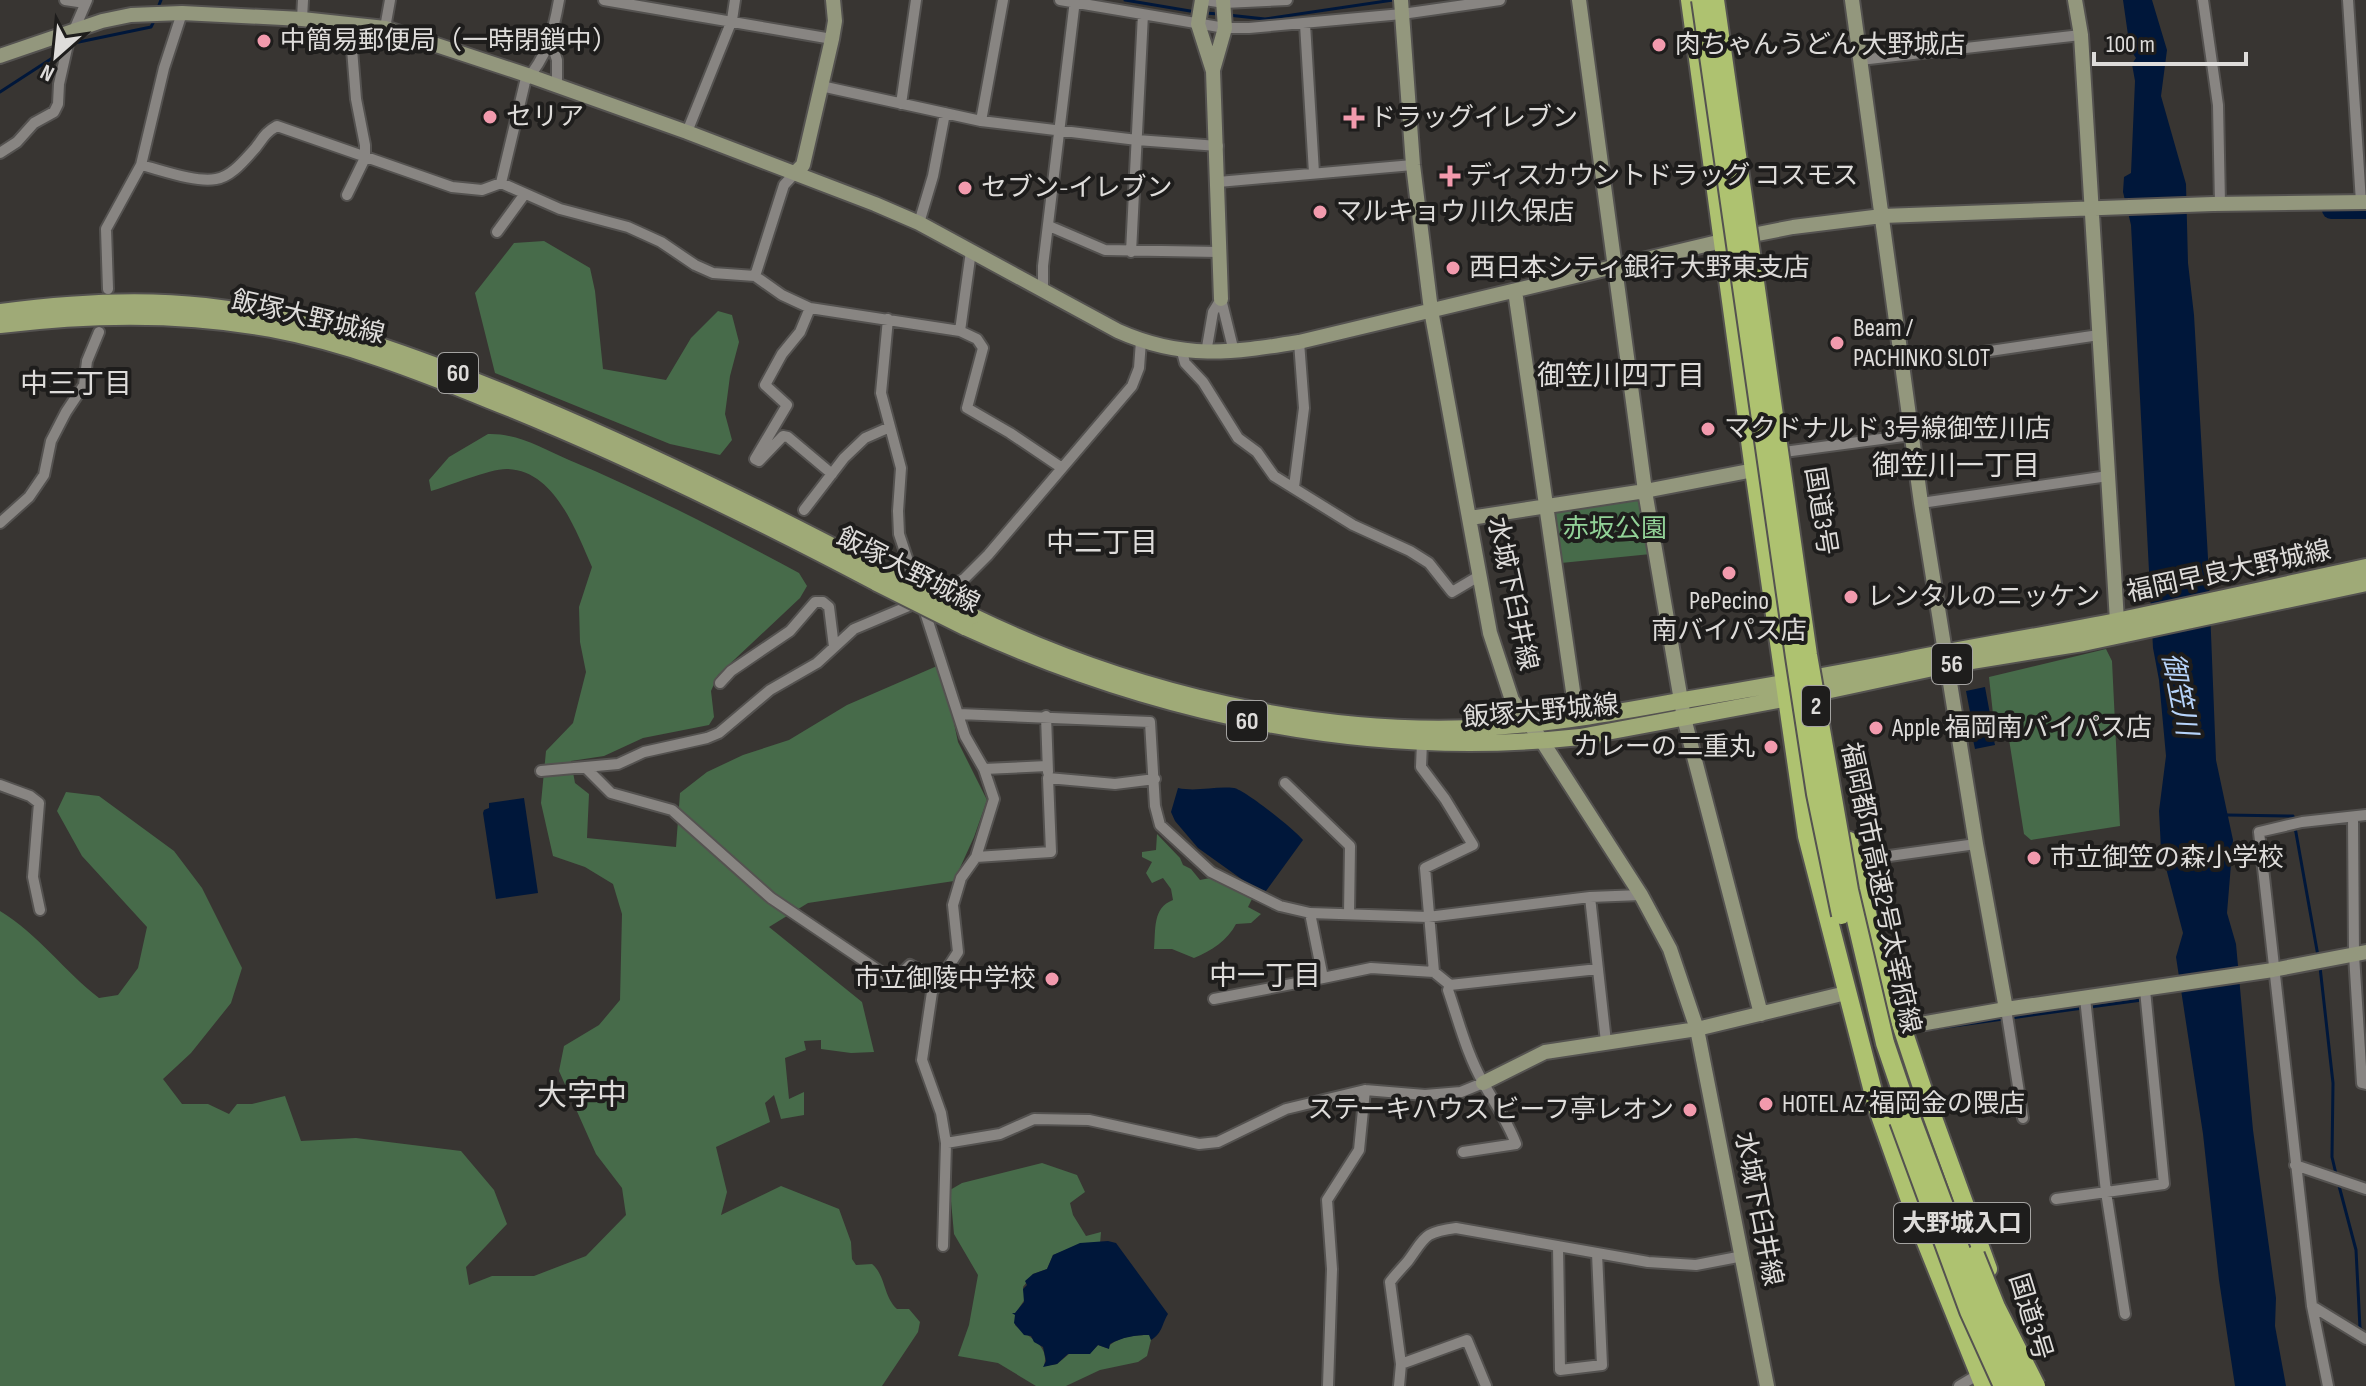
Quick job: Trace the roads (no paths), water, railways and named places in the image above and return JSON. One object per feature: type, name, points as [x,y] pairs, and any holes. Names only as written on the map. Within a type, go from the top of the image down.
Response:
[{"type":"highway","points":[[1690,0],[1807,836],[1877,1107],[1917,1220],[1982,1380]]},
{"type":"highway","name":"福岡都市高速2号太宰府線","points":[[1701,0],[1795,657],[1816,794],[1836,892],[1874,1045],[1893,1103],[1969,1311],[2003,1386]]},
{"type":"highway","name":"福岡都市高速2号太宰府線","points":[[1718,0],[1806,640],[1852,905],[1881,1028],[1904,1099],[1982,1307],[2021,1386]]},
{"type":"highway","name":"国道3号","points":[[1718,0],[1820,684],[1853,861],[1876,949],[1991,1277],[2021,1386]]},
{"type":"highway","name":"大野城入口","points":[[1876,949],[1882,994],[1897,1055],[1996,1307],[2036,1386]]},
{"type":"main road","name":"飯塚大野城線","points":[[0,312],[87,304],[191,305],[269,316],[339,332],[465,376],[608,436],[741,498],[879,578]]},
{"type":"main road","name":"飯塚大野城線","points":[[0,325],[61,317],[163,316],[270,329],[342,346],[445,382],[659,472],[1070,672],[1191,709],[1312,732],[1422,742],[1542,741],[1580,737],[1683,709],[1820,684]]},
{"type":"main road","name":"福岡早良大野城線","points":[[1820,684],[2081,635],[2244,600],[2366,567]]},
{"type":"main road","name":"福岡早良大野城線","points":[[2081,635],[2117,621],[2366,583]]},
{"type":"main road","name":"飯塚大野城線","points":[[969,622],[1140,683],[1260,711],[1349,723],[1431,729],[1529,724],[1683,709]]},
{"type":"street","points":[[0,153],[17,142],[34,123],[54,112],[58,104],[68,44],[86,2],[65,0]]},
{"type":"street","points":[[302,19],[303,0]]},
{"type":"street","points":[[385,28],[390,0]]},
{"type":"street","points":[[501,183],[525,82],[536,71],[551,42],[559,0]]},
{"type":"street","points":[[604,0],[832,39]]},
{"type":"street","points":[[687,132],[732,20],[735,0]]},
{"type":"street","points":[[755,276],[784,185],[803,165],[832,39],[835,21],[833,0]]},
{"type":"street","points":[[901,104],[916,0]]},
{"type":"street","points":[[981,121],[1003,0]]},
{"type":"street","points":[[1060,0],[1225,28],[1305,24],[1402,7],[1500,0]]},
{"type":"street","points":[[1234,352],[1221,299],[1213,71],[1198,24],[1204,0],[1287,0]]},
{"type":"street","points":[[1579,0],[1645,491],[1683,709],[1761,1014]]},
{"type":"street","points":[[1852,0],[1921,503],[2023,1118]]},
{"type":"street","points":[[2075,0],[2081,35],[2096,209],[2099,335],[2117,621]]},
{"type":"street","points":[[2203,0],[2218,105],[2216,204]]},
{"type":"street","points":[[0,56],[102,21],[131,15],[182,13],[302,19],[385,28],[530,76],[796,172],[919,223],[1141,341],[1182,352],[1206,353],[1299,342],[1754,234],[1882,216],[2364,202],[2360,85],[2348,0]]},
{"type":"street","points":[[1043,291],[1043,266],[1075,1]]},
{"type":"street","points":[[1213,71],[1225,28],[1223,2]]},
{"type":"street","name":"水城下臼井線","points":[[1402,7],[1413,165],[1431,310],[1490,633],[1512,700],[1641,895],[1670,949],[1697,1029],[1767,1386]]},
{"type":"street","points":[[108,289],[106,229],[141,165],[164,68],[182,13]]},
{"type":"street","points":[[1131,252],[1143,14]]},
{"type":"street","points":[[347,195],[365,158],[350,24]]},
{"type":"street","points":[[1305,24],[1314,173]]},
{"type":"street","points":[[1860,60],[2081,35]]},
{"type":"street","points":[[551,42],[557,60],[557,86]]},
{"type":"street","points":[[821,86],[981,121],[1060,132],[1218,146]]},
{"type":"street","points":[[919,223],[933,176],[945,113]]},
{"type":"street","points":[[141,165],[205,180],[217,179],[230,174],[254,150],[265,132],[277,126],[452,187],[482,190],[501,183],[560,209],[628,227],[661,242],[713,273],[755,276],[782,295],[810,308],[960,331],[977,339],[983,348],[967,408],[1062,468]]},
{"type":"street","points":[[1218,182],[1413,165]]},
{"type":"street","points":[[497,232],[524,195]]},
{"type":"street","points":[[1049,226],[1105,250],[1219,252]]},
{"type":"street","points":[[960,331],[971,251]]},
{"type":"street","points":[[1515,291],[1577,719]]},
{"type":"street","points":[[1206,353],[1213,312],[1221,299]]},
{"type":"street","points":[[810,308],[800,332],[782,354],[765,385],[787,405],[755,459],[759,461],[766,456],[783,436],[832,474]]},
{"type":"street","points":[[888,319],[881,393],[901,468],[899,534],[965,736],[984,769],[994,799],[976,857],[961,878],[953,905],[958,952],[932,992],[922,1060],[941,1113],[946,1143],[943,1246]]},
{"type":"street","points":[[0,523],[29,497],[44,475],[51,441],[84,385],[87,361],[99,332]]},
{"type":"street","points":[[1902,364],[2099,335]]},
{"type":"street","points":[[541,771],[618,764],[644,752],[719,733],[770,690],[817,663],[854,629],[964,579],[1132,386],[1139,368],[1141,341]]},
{"type":"street","points":[[1294,487],[1304,408],[1299,342]]},
{"type":"street","points":[[1182,352],[1185,363],[1203,382],[1238,438],[1257,452],[1274,476],[1353,525],[1429,563],[1452,592],[1479,576]]},
{"type":"street","points":[[804,510],[865,438],[890,427]]},
{"type":"street","points":[[1784,452],[1911,435]]},
{"type":"street","points":[[1470,518],[1645,491],[1754,470]]},
{"type":"street","points":[[1921,503],[2108,476]]},
{"type":"street","points":[[720,683],[731,671],[790,631],[815,602],[823,602],[829,607],[834,647]]},
{"type":"street","points":[[959,714],[1150,722],[1155,806],[1160,825],[1211,872],[1280,906],[1310,913],[1428,917],[1590,897],[1641,895]]},
{"type":"street","points":[[976,857],[1051,852],[1046,716]]},
{"type":"street","points":[[1422,742],[1421,767],[1473,845],[1425,868],[1434,972]]},
{"type":"street","points":[[585,767],[611,793],[672,810],[771,898],[894,981],[910,965],[939,980]]},
{"type":"street","points":[[984,769],[1048,772],[1115,784],[1155,779]]},
{"type":"street","points":[[1285,783],[1350,846],[1349,914]]},
{"type":"street","points":[[0,785],[30,796],[39,803],[33,877],[40,910]]},
{"type":"street","points":[[2328,1386],[2312,1306],[2259,832],[2302,822],[2366,815]]},
{"type":"street","points":[[2353,818],[2360,954],[2357,1031],[2362,1083],[2366,1084]]},
{"type":"street","points":[[1853,861],[1976,844]]},
{"type":"street","points":[[1590,897],[1606,1042]]},
{"type":"street","points":[[1310,913],[1323,978]]},
{"type":"street","points":[[1903,1027],[2257,973],[2360,954]]},
{"type":"street","points":[[1214,999],[1371,968],[1434,972],[1450,985],[1598,969]]},
{"type":"street","points":[[1450,985],[1448,990],[1468,1051],[1483,1083],[1510,1126],[1516,1144],[1463,1152]]},
{"type":"street","points":[[2056,1199],[2164,1184],[2147,990]]},
{"type":"street","points":[[946,1143],[1000,1134],[1034,1119],[1089,1120],[1199,1144],[1218,1142],[1286,1109],[1365,1090],[1425,1095],[1461,1092],[1545,1052],[1697,1029],[1846,993]]},
{"type":"street","points":[[2085,998],[2106,1192],[2125,1314]]},
{"type":"street","points":[[1328,1386],[1332,1269],[1327,1200],[1359,1150],[1365,1090]]},
{"type":"street","points":[[2295,1165],[2366,1189]]},
{"type":"street","points":[[1399,1386],[1401,1364],[1390,1282],[1419,1241],[1431,1234],[1456,1228],[1648,1262],[1696,1265],[1743,1256]]},
{"type":"street","points":[[1558,1246],[1560,1370],[1599,1368],[1602,1365],[1597,1253]]},
{"type":"street","points":[[2312,1306],[2366,1339]]},
{"type":"street","points":[[1401,1364],[1467,1340],[1486,1386]]},
{"type":"street","points":[[1959,1386],[1982,1380]]},
{"type":"water","name":"御笠川","points":[[2123,0],[2152,0],[2167,50],[2161,96],[2186,184],[2188,263],[2194,315],[2208,558],[2216,760],[2233,840],[2227,913],[2236,944],[2253,1130],[2276,1298],[2275,1326],[2286,1386],[2235,1386],[2219,1280],[2203,1134],[2176,957],[2183,933],[2161,849],[2159,811],[2166,756],[2153,648],[2131,225],[2123,192],[2124,177],[2131,173],[2135,81],[2132,64],[2136,58],[2130,49]]},
{"type":"water","points":[[1985,687],[1992,725],[1973,728],[1966,691]]},
{"type":"water","points":[[1992,731],[1995,745],[1975,749],[1972,735]]},
{"type":"water","points":[[1178,788],[1240,790],[1303,840],[1266,891],[1254,888],[1198,848],[1171,812]]},
{"type":"water","points":[[524,798],[538,893],[496,899],[483,813],[489,808],[489,803]]},
{"type":"water","points":[[1080,1243],[1116,1243],[1168,1314],[1160,1331],[1151,1340],[1149,1335],[1129,1337],[1110,1344],[1109,1349],[1098,1345],[1090,1354],[1068,1354],[1057,1364],[1043,1367],[1046,1361],[1043,1347],[1031,1336],[1024,1335],[1014,1323],[1015,1315],[1012,1313],[1024,1302],[1025,1281],[1047,1269],[1053,1255]]},
{"type":"waterway","points":[[159,5],[161,0]]},
{"type":"waterway","points":[[1125,0],[1196,12]]},
{"type":"waterway","points":[[1228,15],[1265,19],[1393,0]]},
{"type":"waterway","points":[[1204,13],[1220,14]]},
{"type":"waterway","points":[[74,43],[151,27],[153,23]]},
{"type":"waterway","points":[[0,92],[57,55]]},
{"type":"waterway","points":[[2331,210],[2366,210]]},
{"type":"waterway","points":[[2227,815],[2293,816],[2318,956]]},
{"type":"waterway","points":[[2320,967],[2333,1083],[2332,1157],[2336,1174]]},
{"type":"waterway","points":[[2090,1007],[2142,1000]]},
{"type":"waterway","points":[[2011,1018],[2083,1008]]},
{"type":"waterway","points":[[1932,1029],[2003,1019]]},
{"type":"waterway","points":[[2338,1182],[2356,1250],[2360,1328],[2365,1334]]},
{"type":"place","name":"中簡易郵便局（一時閉鎖中）","points":[[264,41]]},
{"type":"place","name":"肉ちゃんうどん 大野城店","points":[[1659,45]]},
{"type":"place","name":"セリア","points":[[490,117]]},
{"type":"place","name":"ドラッグイレブン","points":[[1354,118]]},
{"type":"place","name":"ディスカウントドラッグ コスモス","points":[[1450,176]]},
{"type":"place","name":"セブン-イレブン","points":[[965,188]]},
{"type":"place","name":"マルキョウ 川久保店","points":[[1320,212]]},
{"type":"place","name":"西日本シティ銀行 大野東支店","points":[[1453,268]]},
{"type":"place","name":"Beam / PACHINKO SLOT","points":[[1837,343]]},
{"type":"place","name":"マクドナルド 3号線御笠川店","points":[[1708,429]]},
{"type":"place","name":"PePecino 南バイパス店","points":[[1729,573]]},
{"type":"place","name":"レンタルのニッケン","points":[[1851,597]]},
{"type":"place","name":"Apple 福岡南バイパス店","points":[[1876,728]]},
{"type":"place","name":"カレーの二重丸","points":[[1771,747]]},
{"type":"place","name":"市立御笠の森小学校","points":[[2034,858]]},
{"type":"place","name":"市立御陵中学校","points":[[1052,979]]},
{"type":"place","name":"HOTEL AZ 福岡金の隈店","points":[[1766,1104]]},
{"type":"place","name":"ステーキハウス ビーフ亭レオン","points":[[1690,1110]]},
{"type":"district","name":"御笠川四丁目","points":[[1621,376]]},
{"type":"district","name":"中三丁目","points":[[76,384]]},
{"type":"district","name":"御笠川一丁目","points":[[1956,466]]},
{"type":"district","name":"中二丁目","points":[[1102,543]]},
{"type":"district","name":"中一丁目","points":[[1265,976]]},
{"type":"district","name":"大字中","points":[[582,1096]]},
{"type":"park label","name":"赤坂公園","points":[[1615,529]]}]
